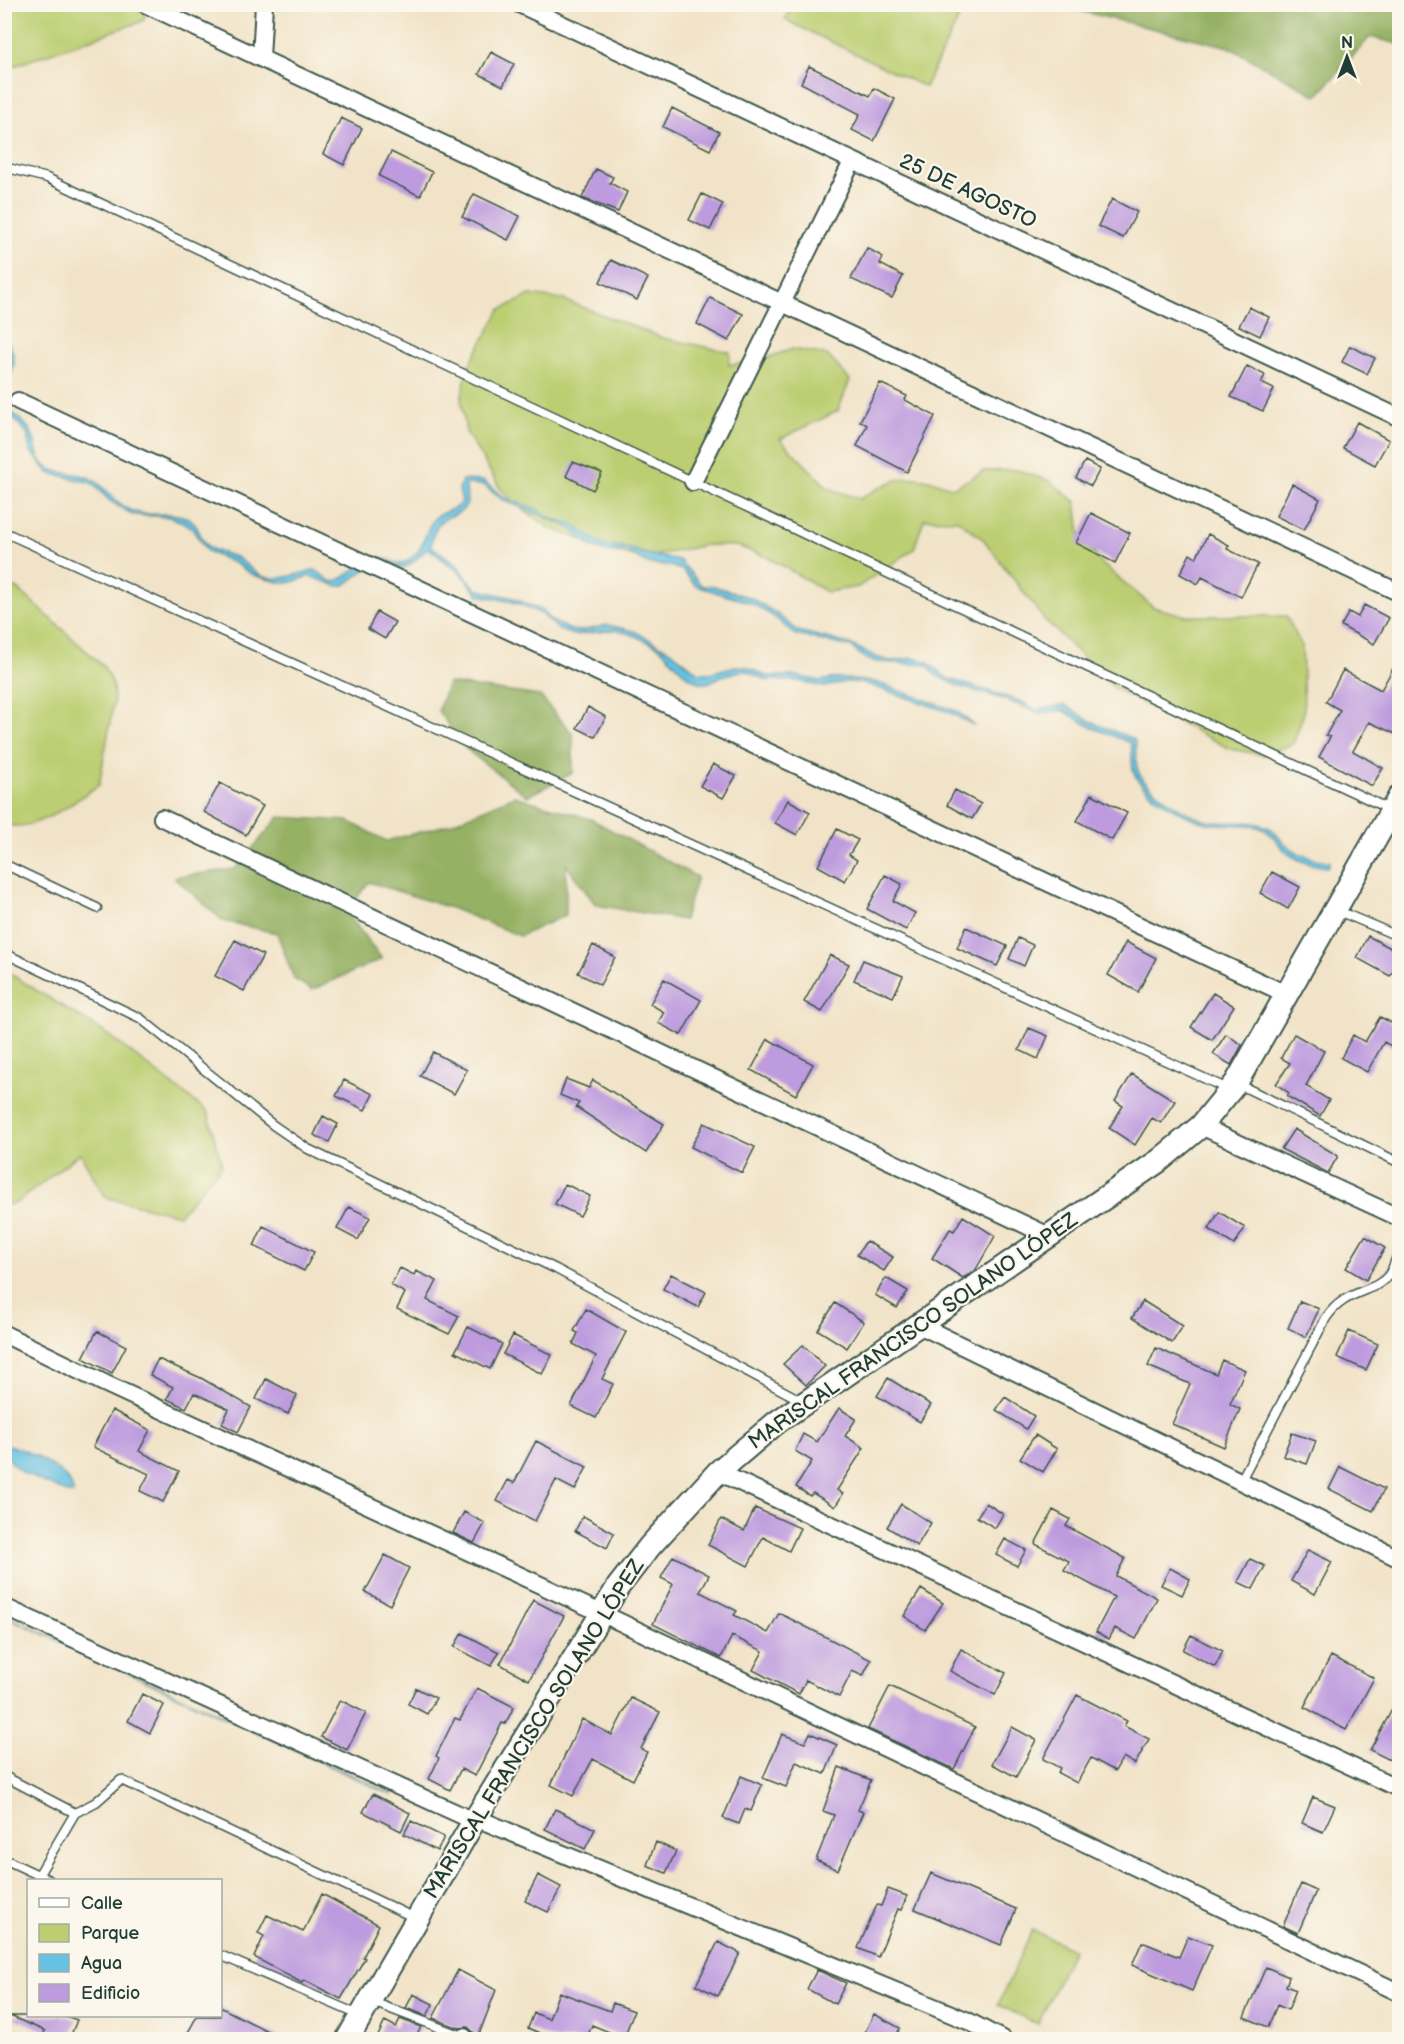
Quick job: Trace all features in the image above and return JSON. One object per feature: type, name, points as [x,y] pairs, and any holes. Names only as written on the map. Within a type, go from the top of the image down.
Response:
[{"type":"main road","name":"MARISCAL FRANCISCO SOLANO LÓPEZ","points":[[347,2040],[416,1919],[601,1613],[650,1546],[718,1472],[748,1444],[805,1402],[1160,1160],[1201,1126],[1234,1087],[1396,803]]},
{"type":"street","points":[[146,4],[1400,593]]},
{"type":"street","points":[[261,58],[264,4]]},
{"type":"street","name":"25 DE AGOSTO","points":[[519,4],[1400,418]]},
{"type":"street","points":[[693,482],[852,162]]},
{"type":"street","points":[[18,401],[1288,995]]},
{"type":"street","points":[[162,818],[1049,1236]]},
{"type":"street","points":[[1201,1126],[1400,1218]]},
{"type":"street","points":[[919,1325],[1400,1559]]},
{"type":"street","points":[[4,1334],[116,1389],[601,1613],[1400,1993]]},
{"type":"street","points":[[718,1472],[1400,1789]]},
{"type":"street","points":[[4,1607],[475,1820],[968,2021],[1004,2040]]},
{"type":"lane","points":[[4,167],[47,177],[693,482],[1396,803]]},
{"type":"lane","points":[[4,532],[1400,1163]]},
{"type":"lane","points":[[4,864],[96,908]]},
{"type":"lane","points":[[1335,910],[1400,937]]},
{"type":"lane","points":[[4,953],[140,1018],[273,1125],[308,1149],[556,1269],[805,1402]]},
{"type":"lane","points":[[1240,1482],[1329,1312],[1346,1297],[1382,1282],[1390,1274],[1400,1249]]},
{"type":"lane","points":[[4,1776],[75,1813]]},
{"type":"lane","points":[[38,1876],[75,1813],[96,1802],[115,1783],[126,1781],[416,1919]]},
{"type":"lane","points":[[4,1859],[45,1879]]},
{"type":"lane","points":[[222,1956],[364,2008],[466,2039]]},
{"type":"green space","points":[[792,4],[965,5],[925,87],[785,20]]},
{"type":"green space","points":[[4,5],[149,5],[143,21],[5,69]]},
{"type":"green space","points":[[1055,5],[1399,5],[1399,44],[1370,37],[1317,96],[1229,47]]},
{"type":"green space","points":[[530,295],[564,300],[663,338],[730,352],[729,365],[761,360],[792,349],[827,355],[850,380],[838,411],[780,439],[828,488],[860,499],[895,480],[905,478],[926,479],[953,488],[984,471],[1017,470],[1050,481],[1076,502],[1080,535],[1101,563],[1153,607],[1186,616],[1286,616],[1302,646],[1304,713],[1293,744],[1263,755],[1230,749],[1114,688],[1043,618],[984,540],[958,520],[924,519],[914,549],[858,587],[827,592],[769,558],[738,546],[706,545],[643,558],[612,551],[550,528],[523,510],[500,488],[466,432],[461,399],[468,367],[500,310]]},
{"type":"green space","points":[[5,585],[18,589],[104,667],[113,684],[114,701],[99,785],[42,820],[17,826],[4,825]]},
{"type":"green space","points":[[448,683],[540,696],[573,734],[573,773],[527,796],[466,749],[438,711]]},
{"type":"green space","points":[[514,796],[591,819],[697,877],[684,920],[596,905],[566,865],[566,915],[520,936],[451,908],[369,882],[346,912],[382,959],[312,990],[294,979],[277,933],[223,921],[174,877],[235,869],[279,817],[348,821],[386,841],[450,824]]},
{"type":"green space","points":[[4,970],[104,1032],[208,1112],[222,1165],[179,1215],[105,1197],[80,1153],[18,1202],[5,1206]]},
{"type":"green space","points":[[1032,1930],[1073,1949],[1038,2024],[998,2005]]},
{"type":"water","points":[[8,342],[14,361],[6,388],[6,403],[30,430],[43,464],[55,471],[83,476],[95,481],[121,504],[133,511],[188,518],[195,524],[209,547],[239,559],[261,576],[282,578],[315,570],[332,582],[371,559],[384,558],[397,563],[406,562],[421,547],[435,518],[457,507],[462,501],[459,490],[462,480],[483,481],[505,498],[536,509],[552,519],[570,523],[603,545],[624,547],[679,560],[702,586],[714,586],[751,598],[776,613],[798,631],[850,644],[890,661],[913,658],[928,662],[947,678],[1020,701],[1035,709],[1065,705],[1091,722],[1134,739],[1140,775],[1160,795],[1178,807],[1196,817],[1212,822],[1243,822],[1268,827],[1298,853],[1310,858],[1330,861],[1328,867],[1309,864],[1297,859],[1282,848],[1269,833],[1258,827],[1203,822],[1169,806],[1148,791],[1135,775],[1131,743],[1091,727],[1063,710],[1038,713],[1003,699],[958,686],[935,675],[927,665],[876,662],[866,659],[851,647],[796,635],[773,616],[751,603],[696,586],[682,570],[649,564],[626,551],[606,552],[591,546],[569,527],[503,500],[483,485],[466,484],[467,504],[457,514],[437,526],[431,546],[456,564],[476,589],[513,598],[544,611],[550,620],[571,630],[581,631],[608,625],[634,631],[672,652],[699,673],[710,673],[735,666],[747,667],[766,676],[796,676],[820,681],[838,678],[875,682],[957,711],[975,726],[949,712],[863,683],[845,682],[824,687],[798,681],[766,680],[744,670],[722,676],[708,683],[700,683],[686,675],[659,647],[633,635],[615,630],[574,635],[559,630],[542,614],[517,603],[479,595],[460,573],[428,548],[406,567],[373,564],[345,585],[337,586],[310,576],[289,583],[253,575],[236,564],[207,551],[191,527],[185,523],[170,517],[133,515],[110,501],[92,483],[49,473],[30,450],[27,433],[5,409],[4,383],[11,358],[6,344]]},
{"type":"water","points":[[5,1445],[23,1450],[46,1462],[65,1478],[73,1493],[67,1493],[20,1470],[7,1455]]},
{"type":"water","points":[[4,1615],[393,1794],[392,1795]]},
{"type":"building","points":[[491,52],[514,64],[503,86],[479,74]]},
{"type":"building","points":[[809,66],[870,96],[874,88],[895,99],[874,141],[852,130],[860,114],[801,83]]},
{"type":"building","points":[[672,108],[719,132],[710,150],[663,127]]},
{"type":"building","points":[[341,118],[362,128],[344,165],[323,154]]},
{"type":"building","points":[[391,152],[432,172],[420,196],[379,176]]},
{"type":"building","points":[[596,169],[613,177],[610,183],[627,192],[618,212],[582,198]]},
{"type":"building","points":[[474,194],[520,216],[508,240],[462,217]]},
{"type":"building","points":[[702,194],[723,204],[710,230],[689,220]]},
{"type":"building","points":[[1112,199],[1137,212],[1123,238],[1098,226]]},
{"type":"building","points":[[867,248],[883,257],[880,264],[903,276],[892,298],[851,279]]},
{"type":"building","points":[[611,260],[648,278],[637,300],[600,282]]},
{"type":"building","points":[[710,298],[743,314],[729,341],[697,324]]},
{"type":"building","points":[[1249,307],[1269,317],[1260,336],[1239,326]]},
{"type":"building","points":[[1350,346],[1375,358],[1367,374],[1342,362]]},
{"type":"building","points":[[1247,366],[1265,375],[1261,383],[1274,389],[1263,411],[1231,397]]},
{"type":"building","points":[[880,383],[907,396],[905,400],[935,416],[907,472],[857,446],[867,425],[860,421]]},
{"type":"building","points":[[1357,422],[1389,440],[1375,465],[1343,448]]},
{"type":"building","points":[[1085,461],[1100,469],[1091,486],[1076,478]]},
{"type":"building","points":[[573,462],[602,473],[593,490],[566,476]]},
{"type":"building","points":[[1292,484],[1320,499],[1304,530],[1276,516]]},
{"type":"building","points":[[1091,513],[1130,533],[1115,563],[1076,543]]},
{"type":"building","points":[[1208,534],[1229,545],[1227,549],[1258,564],[1241,597],[1202,577],[1198,584],[1180,574],[1190,554],[1196,558]]},
{"type":"building","points":[[1364,605],[1389,618],[1374,644],[1341,626],[1349,612],[1358,617]]},
{"type":"building","points":[[377,612],[395,622],[385,639],[368,629]]},
{"type":"building","points":[[1400,656],[1400,736],[1369,722],[1353,751],[1383,768],[1372,786],[1319,757],[1330,737],[1326,735],[1340,710],[1326,702],[1343,670],[1381,690]]},
{"type":"building","points":[[588,707],[606,717],[595,737],[577,728]]},
{"type":"building","points":[[713,764],[736,776],[723,798],[700,786]]},
{"type":"building","points":[[220,783],[263,806],[246,835],[204,812]]},
{"type":"building","points":[[955,790],[981,804],[972,819],[947,805]]},
{"type":"building","points":[[1092,794],[1127,813],[1112,840],[1077,821]]},
{"type":"building","points":[[788,800],[810,812],[797,835],[775,823]]},
{"type":"building","points":[[837,829],[858,840],[849,855],[857,860],[845,881],[818,866]]},
{"type":"building","points":[[1272,872],[1300,887],[1288,909],[1260,893]]},
{"type":"building","points":[[885,875],[902,884],[893,901],[915,913],[906,930],[867,909]]},
{"type":"building","points":[[966,927],[1007,946],[997,966],[957,948]]},
{"type":"building","points":[[1368,936],[1400,953],[1400,960],[1390,976],[1357,958]]},
{"type":"building","points":[[1018,938],[1033,945],[1024,966],[1009,959]]},
{"type":"building","points":[[235,940],[263,955],[244,991],[215,976]]},
{"type":"building","points":[[1126,942],[1156,958],[1138,992],[1108,975]]},
{"type":"building","points":[[593,945],[615,957],[600,985],[578,973]]},
{"type":"building","points":[[830,955],[849,964],[822,1012],[804,1002]]},
{"type":"building","points":[[863,960],[903,976],[893,997],[854,980]]},
{"type":"building","points":[[664,979],[701,1000],[681,1035],[658,1023],[664,1012],[650,1004]]},
{"type":"building","points":[[1213,993],[1234,1006],[1212,1040],[1191,1027]]},
{"type":"building","points":[[1380,1017],[1400,1027],[1400,1051],[1384,1042],[1367,1072],[1341,1058],[1353,1035],[1365,1042]]},
{"type":"building","points":[[1029,1028],[1048,1036],[1038,1059],[1019,1050]]},
{"type":"building","points":[[1226,1034],[1242,1045],[1231,1065],[1213,1054]]},
{"type":"building","points":[[1294,1034],[1324,1051],[1306,1086],[1329,1100],[1320,1116],[1287,1096],[1289,1093],[1276,1084],[1290,1063],[1281,1058]]},
{"type":"building","points":[[768,1039],[813,1064],[796,1095],[751,1070]]},
{"type":"building","points":[[433,1052],[467,1070],[454,1094],[420,1076]]},
{"type":"building","points":[[1132,1074],[1175,1101],[1161,1123],[1152,1118],[1135,1145],[1109,1128],[1123,1106],[1115,1101]]},
{"type":"building","points":[[566,1079],[589,1088],[593,1080],[664,1124],[646,1153],[576,1107],[579,1103],[560,1095]]},
{"type":"building","points":[[344,1080],[373,1094],[365,1110],[336,1096]]},
{"type":"building","points":[[323,1116],[338,1124],[329,1142],[314,1135]]},
{"type":"building","points":[[704,1123],[755,1147],[742,1173],[691,1147]]},
{"type":"building","points":[[1294,1129],[1338,1156],[1328,1173],[1281,1149]]},
{"type":"building","points":[[565,1184],[590,1196],[580,1216],[555,1204]]},
{"type":"building","points":[[349,1207],[370,1217],[358,1240],[337,1229]]},
{"type":"building","points":[[1219,1212],[1245,1228],[1234,1245],[1209,1229]]},
{"type":"building","points":[[963,1216],[995,1236],[975,1271],[963,1278],[932,1258],[950,1229],[954,1231]]},
{"type":"building","points":[[263,1226],[314,1252],[304,1271],[254,1246]]},
{"type":"building","points":[[1365,1236],[1385,1248],[1366,1280],[1346,1268]]},
{"type":"building","points":[[866,1241],[893,1257],[884,1271],[857,1255]]},
{"type":"building","points":[[400,1268],[414,1275],[416,1271],[437,1281],[427,1300],[459,1316],[449,1334],[397,1309],[405,1293],[391,1285]]},
{"type":"building","points":[[671,1274],[706,1292],[698,1307],[663,1289]]},
{"type":"building","points":[[886,1278],[908,1291],[897,1308],[875,1295]]},
{"type":"building","points":[[1143,1301],[1183,1326],[1172,1343],[1132,1318]]},
{"type":"building","points":[[1300,1301],[1319,1309],[1306,1337],[1288,1328]]},
{"type":"building","points":[[835,1303],[864,1322],[847,1348],[818,1330]]},
{"type":"building","points":[[586,1309],[626,1332],[602,1379],[613,1384],[596,1418],[571,1406],[596,1356],[573,1344],[578,1333],[574,1331]]},
{"type":"building","points":[[468,1327],[502,1344],[490,1369],[455,1352]]},
{"type":"building","points":[[97,1331],[126,1346],[112,1373],[83,1358]]},
{"type":"building","points":[[1349,1331],[1378,1344],[1366,1370],[1337,1357]]},
{"type":"building","points":[[513,1335],[552,1355],[542,1374],[503,1354]]},
{"type":"building","points":[[803,1345],[825,1366],[806,1385],[783,1364]]},
{"type":"building","points":[[1156,1348],[1216,1374],[1222,1360],[1245,1370],[1230,1404],[1240,1409],[1224,1447],[1172,1424],[1190,1384],[1148,1366]]},
{"type":"building","points":[[158,1359],[201,1378],[251,1407],[238,1432],[222,1424],[229,1409],[194,1393],[186,1408],[167,1399],[173,1387],[150,1375]]},
{"type":"building","points":[[888,1378],[931,1405],[920,1422],[877,1396]]},
{"type":"building","points":[[266,1379],[297,1395],[288,1414],[256,1399]]},
{"type":"building","points":[[1005,1397],[1034,1416],[1026,1429],[996,1410]]},
{"type":"building","points":[[839,1408],[856,1419],[845,1436],[864,1448],[837,1490],[843,1494],[835,1507],[813,1493],[810,1496],[796,1487],[812,1461],[795,1451],[803,1434],[817,1442]]},
{"type":"building","points":[[112,1410],[150,1430],[139,1451],[179,1471],[163,1502],[140,1491],[149,1474],[93,1447]]},
{"type":"building","points":[[1292,1433],[1316,1441],[1307,1464],[1283,1456]]},
{"type":"building","points":[[1035,1435],[1057,1449],[1043,1472],[1020,1458]]},
{"type":"building","points":[[536,1441],[587,1467],[575,1490],[556,1480],[535,1521],[497,1501],[508,1480],[514,1483]]},
{"type":"building","points":[[1340,1467],[1384,1489],[1373,1511],[1329,1489]]},
{"type":"building","points":[[986,1503],[1003,1514],[995,1528],[977,1517]]},
{"type":"building","points":[[901,1504],[931,1523],[917,1546],[887,1527]]},
{"type":"building","points":[[755,1508],[800,1528],[789,1551],[763,1537],[748,1566],[708,1545],[721,1519],[744,1531]]},
{"type":"building","points":[[1053,1510],[1070,1519],[1066,1526],[1125,1558],[1116,1576],[1157,1598],[1136,1639],[1115,1628],[1109,1639],[1096,1632],[1114,1597],[1064,1570],[1069,1561],[1035,1544]]},
{"type":"building","points":[[464,1512],[485,1523],[474,1543],[453,1533]]},
{"type":"building","points":[[583,1516],[614,1533],[607,1548],[575,1531]]},
{"type":"building","points":[[1005,1539],[1026,1550],[1017,1566],[996,1555]]},
{"type":"building","points":[[1308,1550],[1332,1562],[1315,1594],[1291,1581]]},
{"type":"building","points":[[385,1555],[409,1568],[390,1605],[365,1592]]},
{"type":"building","points":[[673,1556],[709,1575],[700,1592],[737,1611],[734,1615],[768,1633],[779,1613],[871,1660],[863,1676],[852,1671],[839,1697],[806,1680],[799,1694],[753,1670],[763,1651],[732,1636],[721,1658],[653,1624],[673,1584],[661,1578]]},
{"type":"building","points":[[1250,1559],[1265,1566],[1253,1589],[1238,1582]]},
{"type":"building","points":[[1170,1568],[1190,1579],[1182,1595],[1161,1585]]},
{"type":"building","points":[[921,1589],[943,1603],[925,1630],[904,1616]]},
{"type":"building","points":[[533,1600],[564,1616],[529,1680],[500,1664]]},
{"type":"building","points":[[462,1633],[499,1652],[491,1666],[454,1647]]},
{"type":"building","points":[[1191,1635],[1223,1651],[1215,1667],[1183,1650]]},
{"type":"building","points":[[961,1649],[1006,1673],[995,1695],[950,1671]]},
{"type":"building","points":[[1331,1656],[1374,1678],[1346,1730],[1304,1707]]},
{"type":"building","points":[[890,1686],[975,1727],[954,1769],[868,1729]]},
{"type":"building","points":[[416,1688],[436,1698],[427,1714],[408,1704]]},
{"type":"building","points":[[477,1688],[514,1707],[505,1724],[502,1723],[475,1776],[461,1769],[450,1790],[429,1779],[439,1758],[436,1756],[455,1718],[460,1720]]},
{"type":"building","points":[[142,1694],[164,1705],[150,1733],[128,1721]]},
{"type":"building","points":[[1077,1695],[1127,1721],[1124,1726],[1149,1739],[1135,1764],[1123,1757],[1115,1771],[1091,1758],[1077,1783],[1058,1773],[1060,1768],[1043,1759]]},
{"type":"building","points":[[1400,1695],[1400,1751],[1394,1762],[1370,1750]]},
{"type":"building","points":[[631,1698],[660,1712],[641,1749],[647,1752],[633,1780],[593,1759],[573,1796],[551,1785],[582,1719],[612,1735]]},
{"type":"building","points":[[340,1700],[366,1713],[347,1750],[321,1737]]},
{"type":"building","points":[[1012,1727],[1036,1740],[1016,1777],[992,1764]]},
{"type":"building","points":[[810,1733],[837,1745],[825,1774],[796,1762],[786,1787],[763,1778],[782,1734],[805,1743]]},
{"type":"building","points":[[839,1767],[871,1780],[858,1810],[863,1812],[838,1870],[816,1860],[834,1815],[823,1811]]},
{"type":"building","points":[[741,1776],[762,1785],[751,1811],[745,1809],[739,1824],[723,1818]]},
{"type":"building","points":[[373,1794],[410,1813],[401,1831],[363,1812]]},
{"type":"building","points":[[1313,1797],[1335,1806],[1323,1832],[1302,1823]]},
{"type":"building","points":[[555,1809],[595,1829],[585,1849],[545,1829]]},
{"type":"building","points":[[411,1821],[444,1837],[437,1851],[404,1834]]},
{"type":"building","points":[[656,1842],[676,1851],[666,1873],[647,1865]]},
{"type":"building","points":[[931,1873],[1016,1909],[1001,1945],[915,1909]]},
{"type":"building","points":[[538,1875],[561,1887],[548,1912],[525,1901]]},
{"type":"building","points":[[1301,1884],[1316,1891],[1298,1933],[1283,1926]]},
{"type":"building","points":[[888,1889],[907,1896],[901,1910],[898,1909],[878,1957],[858,1948],[877,1905],[881,1906]]},
{"type":"building","points":[[322,1894],[379,1925],[363,1957],[365,1958],[341,1999],[304,1980],[302,1983],[254,1957],[264,1936],[258,1933],[267,1915],[303,1932]]},
{"type":"building","points":[[1188,1936],[1212,1945],[1192,1991],[1132,1965],[1142,1942],[1179,1957]]},
{"type":"building","points":[[718,1942],[740,1953],[718,1996],[696,1985]]},
{"type":"building","points":[[1266,1967],[1289,1977],[1286,1986],[1296,1990],[1288,2010],[1277,2005],[1268,2027],[1244,2017]]},
{"type":"building","points":[[458,1970],[496,1990],[478,2037],[468,2027],[459,2028],[433,2018]]},
{"type":"building","points":[[817,1970],[846,1983],[835,2004],[807,1989]]},
{"type":"building","points":[[559,1992],[610,2011],[613,2003],[634,2011],[624,2038],[592,2025],[586,2040],[556,2040],[528,2028],[534,2013],[549,2019]]},
{"type":"building","points":[[413,1994],[433,2004],[427,2016],[406,2008]]},
{"type":"building","points":[[222,2008],[285,2040],[184,2040],[196,2017],[222,2017]]},
{"type":"building","points":[[874,2014],[900,2028],[894,2040],[861,2040]]},
{"type":"building","points":[[10,2016],[69,2017],[77,2020],[69,2040],[52,2040],[43,2036],[45,2031]]},
{"type":"building","points":[[400,2019],[421,2027],[416,2037],[421,2040],[376,2040],[385,2021],[396,2027]]}]
